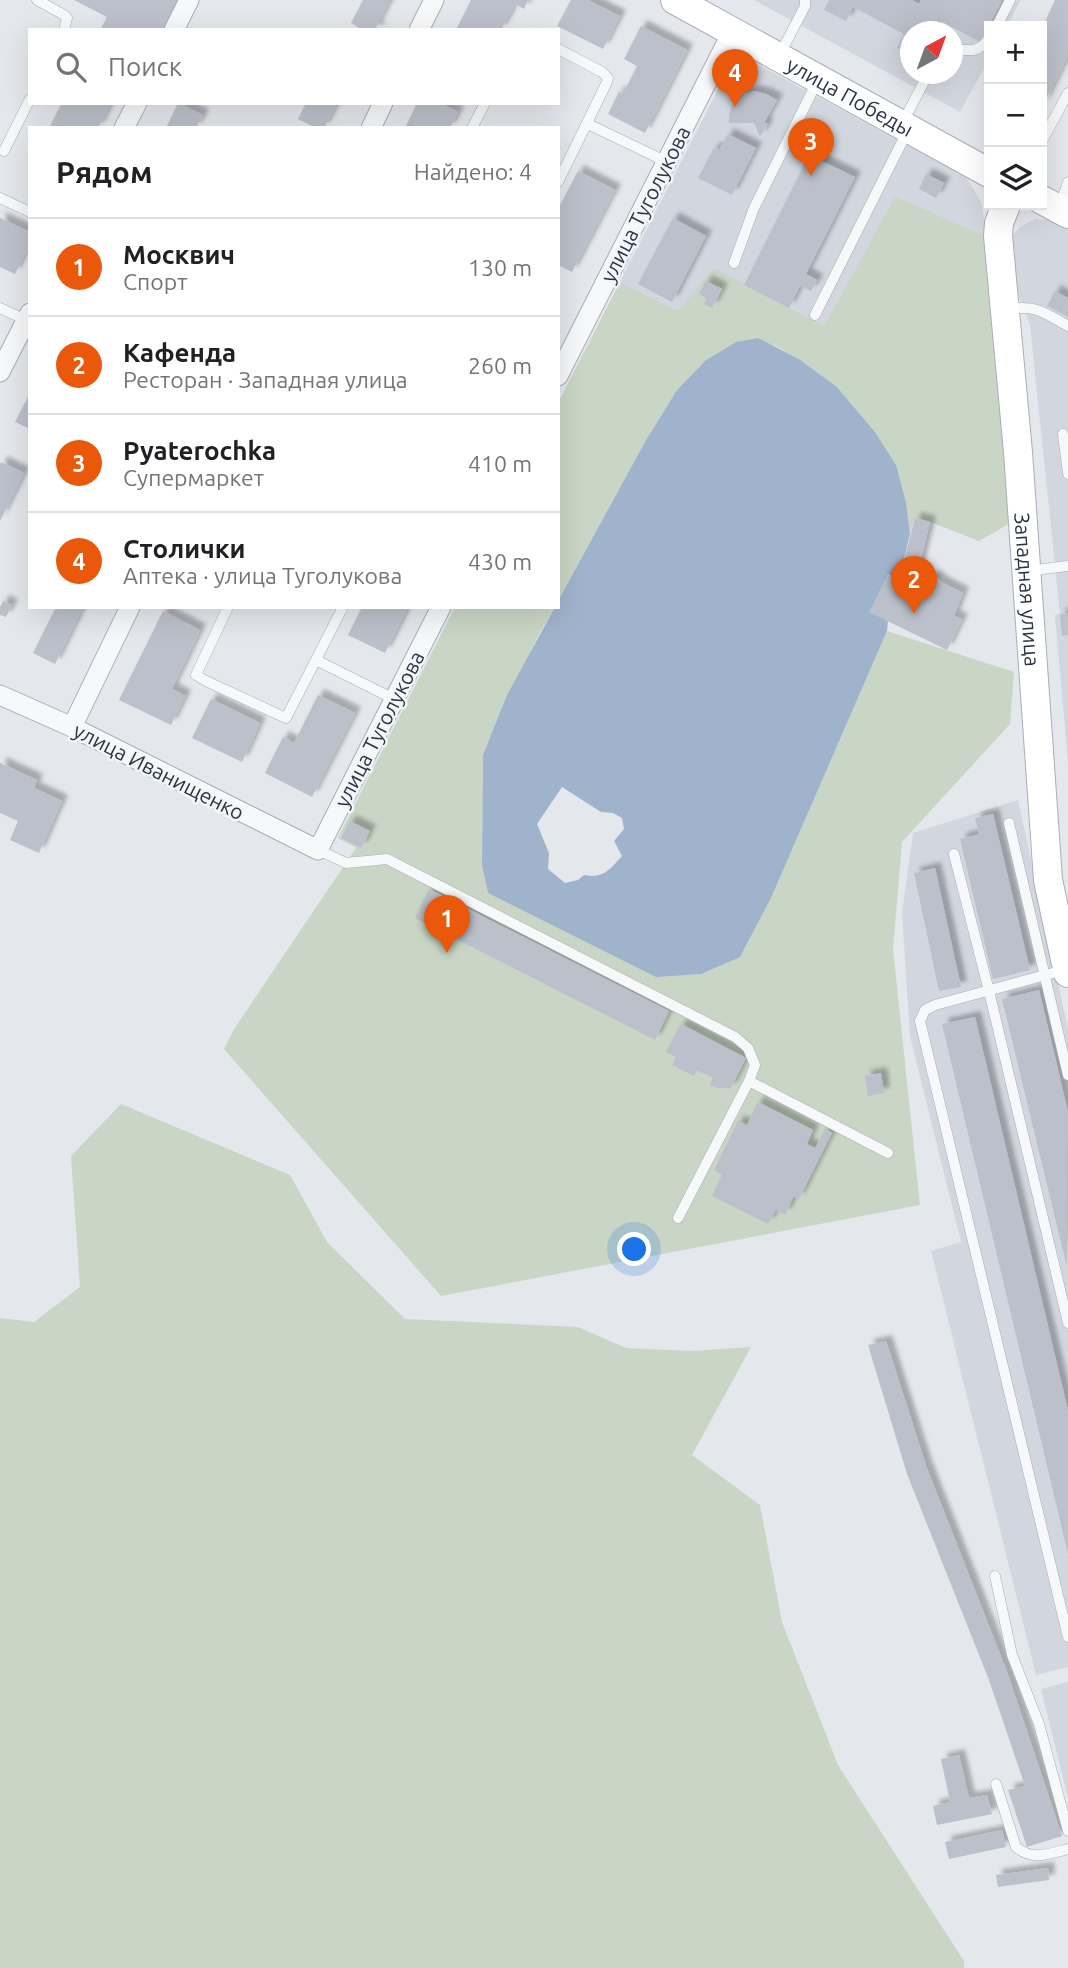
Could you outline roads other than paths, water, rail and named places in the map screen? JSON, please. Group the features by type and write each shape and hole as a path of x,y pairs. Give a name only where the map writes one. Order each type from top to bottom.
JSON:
{"street":[{"path":"175,28 189,0"},
{"path":"420,28 434,0"},
{"name":"улица Победы","path":"675,0 984,170"},
{"name":"улица Туголукова","path":"560,372 727,42 734,33"},
{"path":"125,126 136,105"},
{"path":"372,126 382,105"},
{"name":"Западная улица","path":"1004,210 998,236 1048,880 1062,971"},
{"path":"0,372 28,317"},
{"path":"72,727 129,609"},
{"name":"улица Туголукова","path":"317,850 440,609"},
{"name":"улица Иванищенко","path":"0,695 72,727 317,850"}],"lane":[{"path":"37,0 64,15 67,18 65,28"},
{"path":"778,57 805,6 805,0"},
{"path":"1000,21 1010,0"},
{"path":"963,50 973,51 984,45"},
{"path":"560,50 602,72 608,78 560,178"},
{"path":"734,263 754,208 818,79"},
{"path":"815,315 924,84"},
{"path":"1047,132 1068,93"},
{"path":"4,151 28,103"},
{"path":"473,126 484,105"},
{"path":"587,124 667,162"},
{"path":"1056,208 1068,182"},
{"path":"0,198 28,211"},
{"path":"0,308 28,317"},
{"path":"1004,309 1037,309 1068,326"},
{"path":"1063,434 1068,474"},
{"path":"1026,571 1068,566"},
{"path":"227,609 196,675 286,718 342,609"},
{"path":"316,660 394,699"},
{"path":"1009,823 1062,971 1068,1075"},
{"path":"317,850 346,863 387,859 735,1037 748,1048 755,1065 749,1081 678,1218"},
{"path":"954,854 1068,1323"},
{"path":"1062,971 935,1004 925,1010 920,1021 1068,1637"},
{"path":"749,1081 888,1153"},
{"path":"995,1576 1012,1655 1039,1724 1068,1831"},
{"path":"996,1784 1016,1847 1024,1854 1037,1857 1068,1849"}],"water":[{"path":"758,338 799,359 837,387 875,432 896,465 906,502 910,534 900,575 895,577 888,574 870,611 888,621 887,631 771,898 740,957 701,974 656,977 488,893 482,866 483,755 507,695 554,609 560,609 560,597 646,440 677,390 706,360 736,342","holes":["562,787 601,812 613,813 622,818 624,829 614,841 622,856 610,869 597,876 584,875 578,880 565,883 548,869 549,853 537,824"]}],"place":[{"name":"Столички","path":"735,107"},
{"name":"Pyaterochka","path":"811,176"},
{"name":"Кафенда","path":"914,614"},
{"name":"Москвич","path":"447,953"}]}
